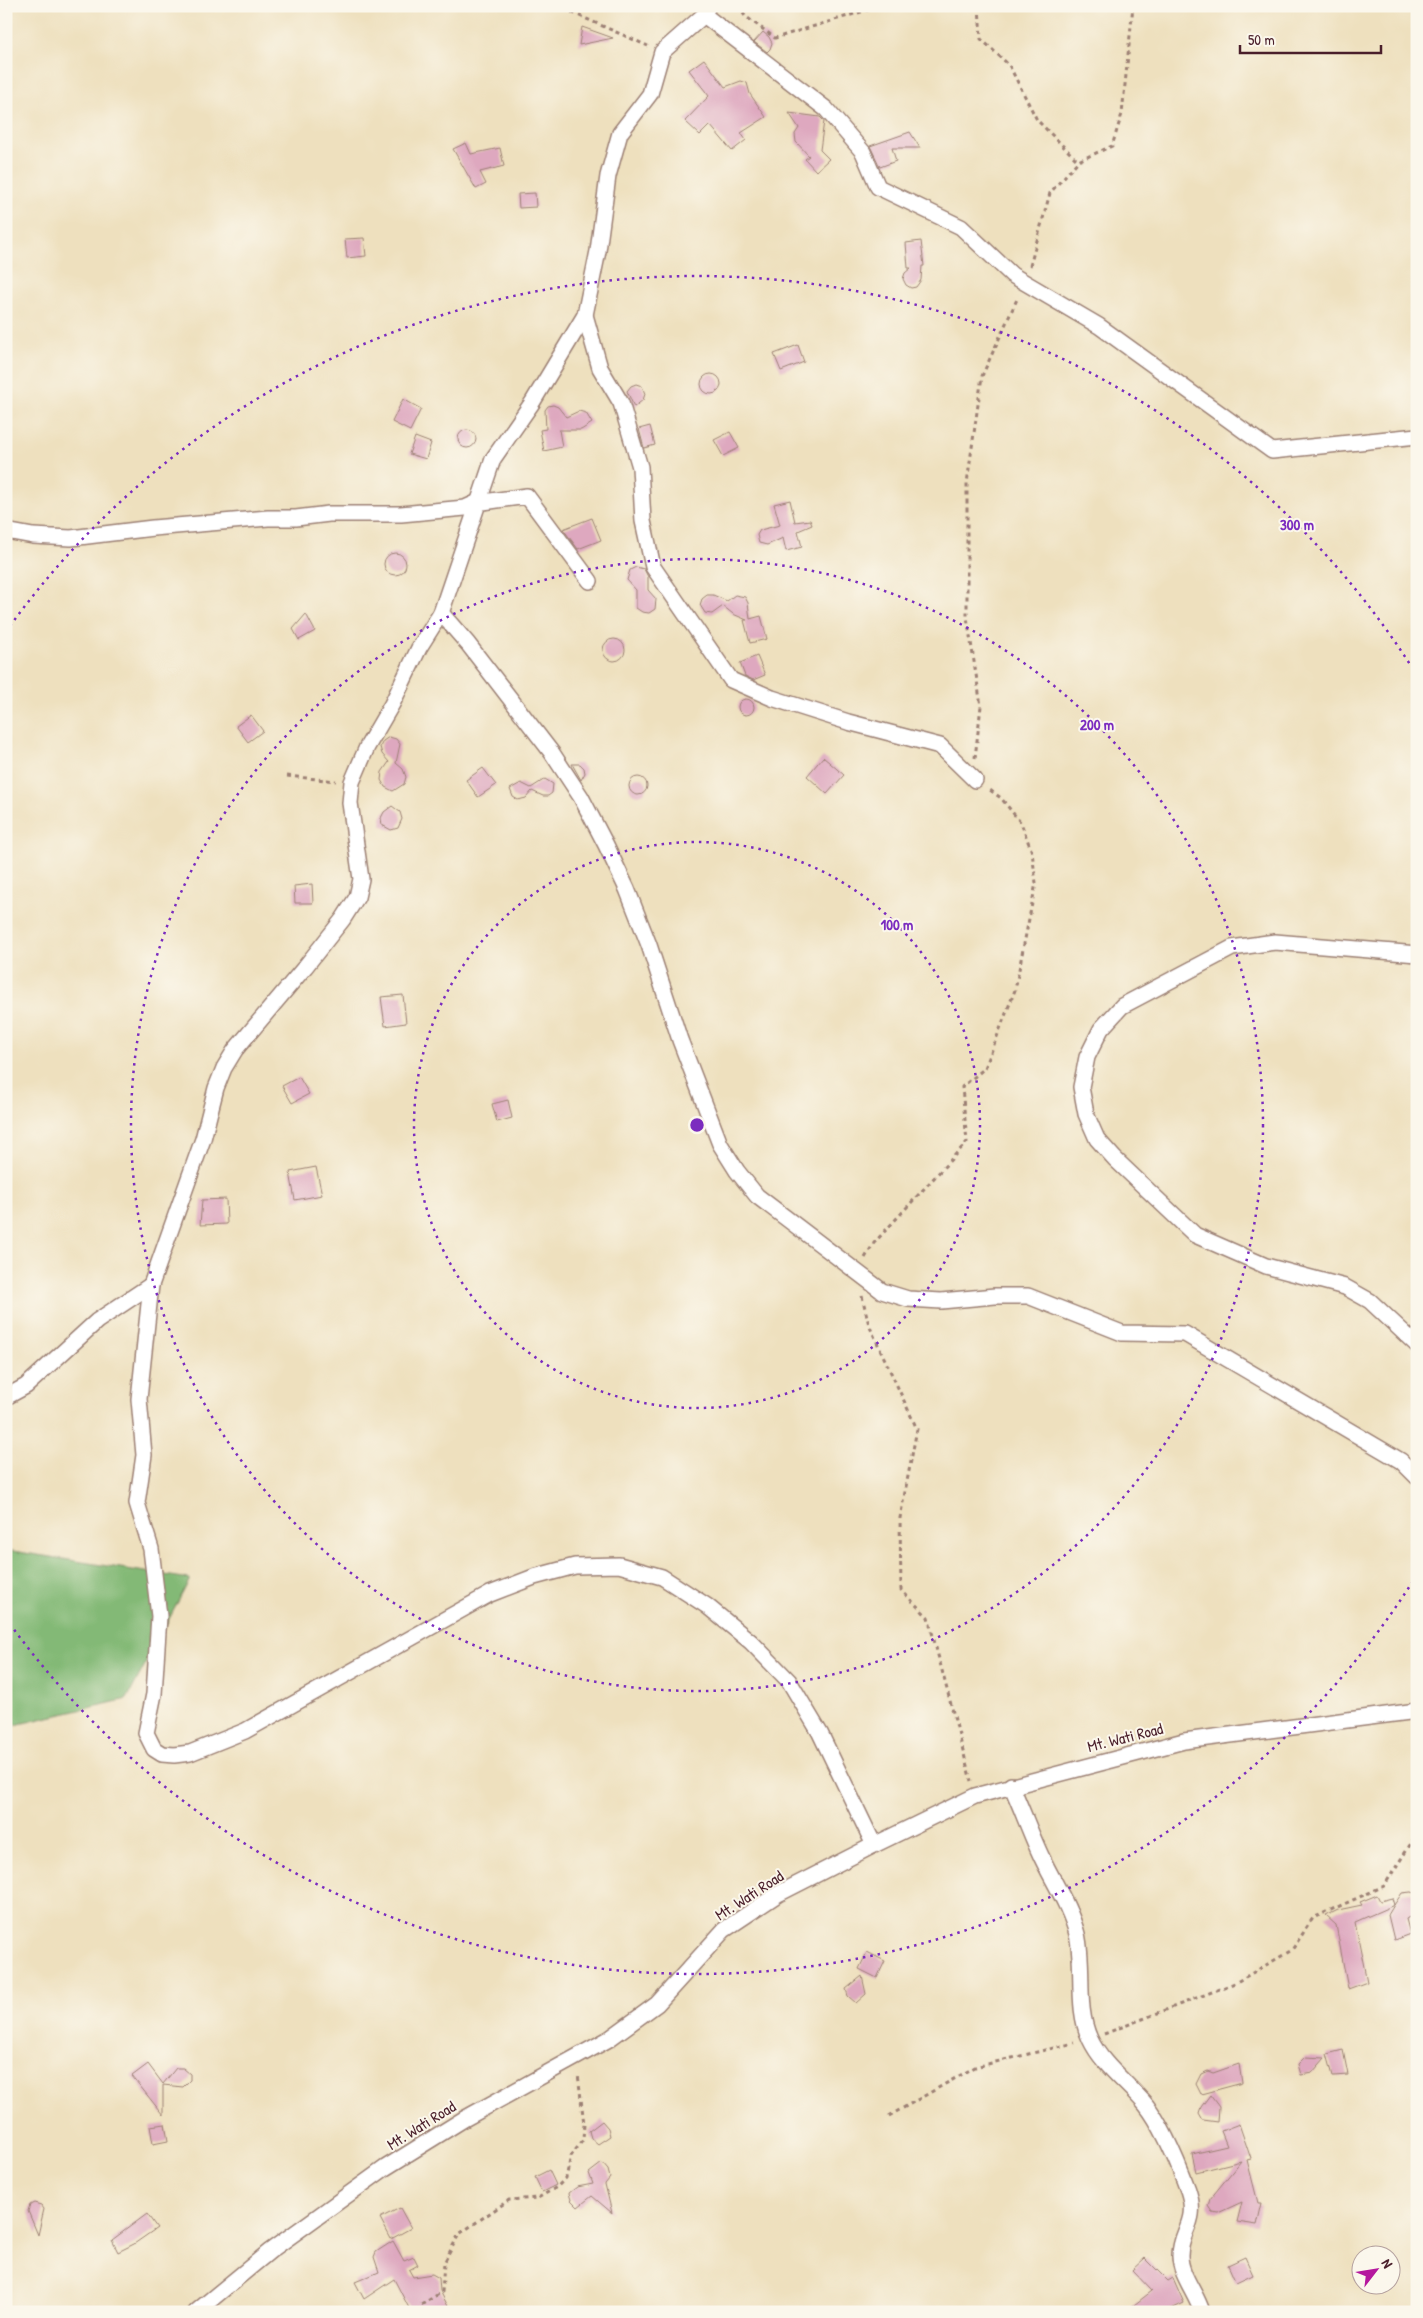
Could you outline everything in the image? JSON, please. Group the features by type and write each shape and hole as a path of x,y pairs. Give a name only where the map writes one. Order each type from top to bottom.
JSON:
{"street":[{"path":"874,1845 820,1733 789,1681 751,1642 707,1606 662,1577 619,1565 575,1566 534,1577 490,1594 245,1731 190,1753 168,1755 154,1749 146,1733 154,1694 159,1607 151,1549 137,1503 144,1455 139,1399 151,1285 203,1139 216,1088 224,1068 235,1050 305,967 343,919 357,897 361,879 350,803 352,782 367,747 392,704 419,648 441,613 476,503 493,459 532,403 585,315 598,250 608,176 620,133 650,94 662,52 706,10 826,109 863,152 878,187 961,227 1012,275 1099,326 1272,451 1417,436"},
{"path":"585,315 600,368 621,403 640,467 643,521 653,567 731,680 782,701 848,722 940,746 975,780"},
{"path":"6,532 33,536 71,538 153,528 268,518 296,518 330,514 410,513 465,508 476,503 527,496 590,580"},
{"path":"441,613 468,644 552,752 581,797 627,889 649,945 680,1040 720,1144 737,1171 757,1196 882,1291 908,1299 942,1301 995,1296 1028,1296 1122,1333 1185,1334 1400,1461 1417,1477"},
{"path":"1417,954 1275,942 1232,948 1122,1006 1101,1029 1087,1057 1081,1087 1086,1114 1097,1139 1115,1159 1195,1235 1266,1266 1345,1286 1370,1301 1417,1345"},
{"path":"6,1397 26,1386 97,1322 151,1285"},
{"name":"Mt. Wati Road","path":"196,2312 270,2251 385,2168 464,2118 609,2039 657,2004 724,1930 778,1894 874,1845 975,1796 1184,1740 1417,1711"},
{"path":"1011,1785 1042,1858 1064,1898 1077,1934 1082,1971 1085,2025 1090,2039 1101,2057 1148,2107 1160,2126 1188,2190 1192,2205 1191,2218 1182,2242 1180,2262 1202,2312"}],"path":[{"path":"557,6 662,52"},
{"path":"738,6 745,16 775,38 881,6"},
{"path":"979,6 981,38 1009,65 1037,120 1078,162"},
{"path":"975,1796 928,1618 901,1590 900,1518 917,1429 869,1325 857,1272 874,1243 967,1142 962,1087 985,1068 1015,990 1036,883 1032,852 1021,823 1001,798 975,780 974,760 981,706 967,617 967,483 982,376 1025,282 1050,193 1078,162 1112,146 1122,114 1132,6"},
{"path":"287,776 352,782"},
{"path":"889,2116 975,2067 1090,2039 1235,1983 1292,1950 1313,1918 1384,1886 1417,1834"},
{"path":"418,2312 421,2305 442,2292 444,2264 459,2234 509,2200 538,2198 557,2187 566,2178 571,2156 583,2140 584,2124 578,2072"}],"green space":[{"path":"6,1550 190,1579 127,1699 6,1727"}],"building":[{"path":"582,27 613,38 579,45"},
{"path":"763,32 772,43 767,52 754,42"},
{"path":"704,59 725,87 741,81 747,83 750,94 766,117 741,133 746,140 732,151 710,125 700,135 685,121 709,96 689,70"},
{"path":"789,113 820,117 824,121 820,150 829,159 816,171 805,159 809,156 796,142 795,134 799,128"},
{"path":"910,132 920,148 892,148 896,161 880,167 870,146"},
{"path":"466,143 471,154 500,148 504,166 480,172 486,184 476,189 453,149"},
{"path":"535,193 536,207 519,208 518,194"},
{"path":"364,238 366,256 347,258 345,239"},
{"path":"921,241 924,266 922,266 921,280 916,287 911,288 906,285 903,279 905,273 911,268 908,268 906,243"},
{"path":"798,345 804,362 781,371 774,354"},
{"path":"711,374 718,377 721,384 718,391 711,394 704,391 701,384 704,377"},
{"path":"636,384 642,386 645,394 643,400 634,407 627,391"},
{"path":"403,399 421,409 410,431 392,422"},
{"path":"548,406 558,407 566,417 579,411 586,413 592,423 581,430 559,430 562,447 544,451 540,430 546,429 545,410"},
{"path":"650,426 655,445 644,448 639,429"},
{"path":"463,430 471,430 476,435 474,446 463,448 458,443 458,435"},
{"path":"730,432 739,448 723,456 714,440"},
{"path":"415,437 431,443 426,459 409,454"},
{"path":"790,500 795,522 810,520 812,525 798,531 802,547 786,551 783,538 767,545 759,543 757,535 760,530 780,525 774,504"},
{"path":"592,518 601,540 578,549 563,529"},
{"path":"391,553 399,553 406,560 406,568 399,575 391,575 384,568 384,560"},
{"path":"636,567 644,569 648,577 648,590 656,599 655,609 649,613 642,612 636,608 636,590 627,580 630,570"},
{"path":"707,595 713,595 727,601 735,595 745,597 748,603 750,619 761,616 767,639 750,643 744,620 747,620 733,614 723,606 712,614 705,613 700,605 702,599"},
{"path":"306,614 315,631 299,640 293,629"},
{"path":"614,639 622,642 625,650 622,658 614,661 606,658 603,650 606,642"},
{"path":"757,656 765,675 753,680 745,676 740,663"},
{"path":"743,699 749,699 754,704 752,713 743,715 738,710 738,704"},
{"path":"251,715 263,731 248,742 236,726"},
{"path":"389,737 396,739 400,744 396,763 403,769 406,777 404,784 393,791 385,787 381,780 382,772 389,762 382,754 380,747 383,741"},
{"path":"823,757 844,775 827,794 807,776"},
{"path":"572,764 580,764 584,768 585,773 581,780"},
{"path":"483,768 496,785 478,797 466,780"},
{"path":"638,777 644,780 647,786 644,792 638,795 632,792 629,786 632,780"},
{"path":"545,779 553,784 552,793 548,796 532,791 526,798 518,800 513,797 510,789 521,783 531,788"},
{"path":"392,806 400,812 402,819 398,828 391,830 382,825 381,818 384,812"},
{"path":"312,884 313,903 295,903 294,886"},
{"path":"403,995 406,1023 385,1026 381,997"},
{"path":"299,1077 309,1094 292,1103 282,1086"},
{"path":"508,1100 512,1118 497,1122 492,1104"},
{"path":"316,1167 322,1195 295,1200 290,1172"},
{"path":"226,1199 227,1224 200,1225 202,1200"},
{"path":"1411,1892 1417,1894 1417,1912 1406,1919 1410,1934 1394,1940 1388,1915 1402,1893"},
{"path":"1377,1895 1380,1901 1392,1898 1394,1905 1355,1922 1367,1982 1348,1989 1336,1925 1326,1916 1338,1910 1362,1905 1360,1902"},
{"path":"867,1952 885,1961 877,1978 859,1969"},
{"path":"862,1976 866,1994 856,2003 848,1996 846,1989"},
{"path":"1343,2050 1348,2075 1333,2076 1327,2054"},
{"path":"1305,2057 1325,2058 1312,2073 1301,2075 1298,2064"},
{"path":"148,2064 163,2084 176,2068 183,2068 190,2074 190,2080 183,2087 163,2085 163,2115 132,2076"},
{"path":"1239,2064 1242,2083 1201,2094 1196,2084 1201,2074 1208,2071 1213,2073"},
{"path":"1210,2095 1219,2107 1218,2122 1203,2120 1199,2113"},
{"path":"602,2121 608,2128 610,2136 598,2144 591,2138 589,2131"},
{"path":"165,2124 168,2141 153,2144 150,2126"},
{"path":"1239,2124 1251,2159 1247,2160 1258,2203 1262,2203 1257,2225 1237,2222 1242,2202 1218,2213 1212,2212 1208,2206 1210,2199 1241,2161 1196,2172 1192,2154 1227,2146 1221,2131"},
{"path":"602,2163 608,2170 610,2178 605,2184 612,2213 592,2196 578,2207 571,2200 569,2193 577,2187 593,2184 589,2173"},
{"path":"549,2170 556,2185 542,2192 535,2177"},
{"path":"34,2203 41,2205 44,2209 38,2235 28,2211 30,2205"},
{"path":"400,2208 411,2228 391,2239 380,2218"},
{"path":"147,2214 157,2228 134,2244 118,2252 112,2240"},
{"path":"393,2241 404,2261 414,2257 418,2265 409,2270 413,2277 432,2274 439,2278 440,2291 451,2312 411,2312 394,2279 364,2299 355,2282 379,2272 374,2257 376,2252"},
{"path":"1245,2257 1253,2275 1236,2283 1228,2265"},
{"path":"1145,2258 1168,2281 1173,2278 1184,2303 1165,2312 1125,2312 1152,2291 1132,2270"}]}
